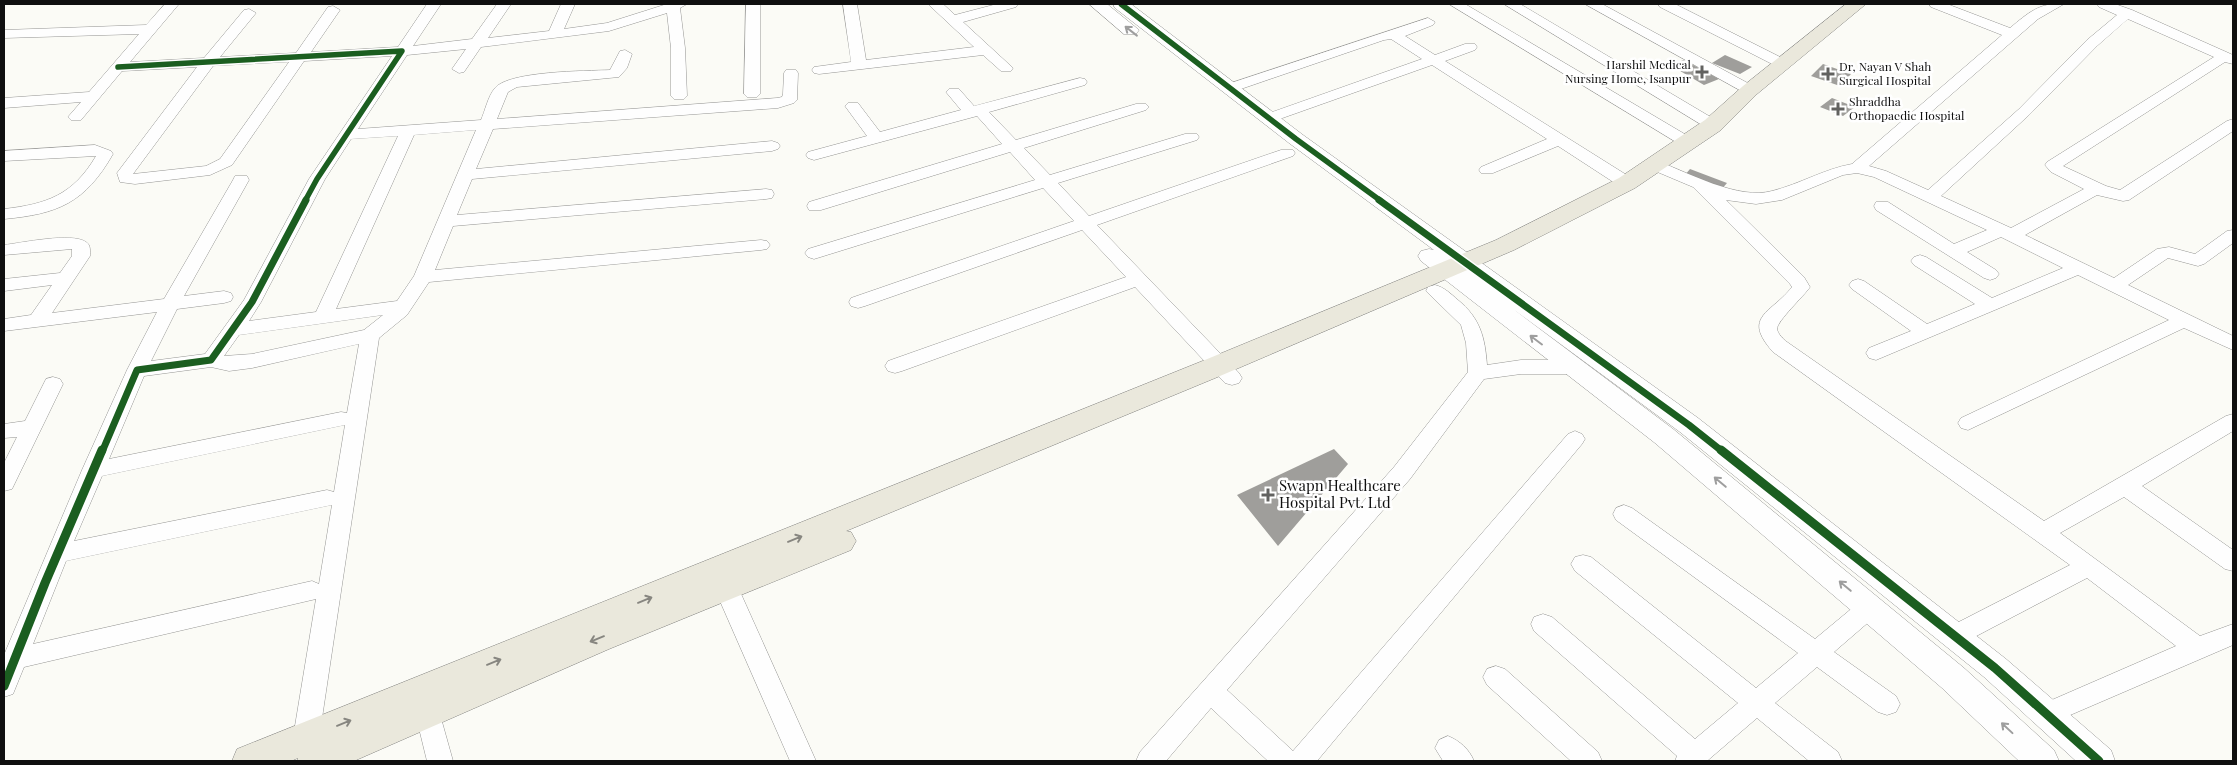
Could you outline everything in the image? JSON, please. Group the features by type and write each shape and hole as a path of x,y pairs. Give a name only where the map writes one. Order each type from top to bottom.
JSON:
{"main road":[{"path":"310,750 1458,275 1520,255 1642,191 1661,168 1687,142 1713,125 1750,90 1857,4"},
{"path":"1458,275 1506,245 1626,183 1661,168 1722,128 1868,4"},
{"path":"250,761 310,750 428,712 598,639 722,579"}],"street":[{"path":"76,117 172,4"},
{"path":"211,360 252,302 317,179 434,4"},
{"path":"459,69 504,4"},
{"path":"554,34 568,4"},
{"path":"752,94 753,4"},
{"path":"850,4 859,65"},
{"path":"935,4 1006,68"},
{"path":"953,20 1011,4"},
{"path":"1097,4 1287,153 1458,275 1689,425 1954,636 2047,714 2099,761"},
{"path":"1121,4 1269,118 1572,367 1664,436 1953,678 2042,761"},
{"path":"1456,4 1687,142"},
{"path":"1511,4 1713,125"},
{"path":"1592,4 1750,90"},
{"path":"1665,4 1783,64"},
{"path":"1936,4 2012,34"},
{"path":"1857,168 2033,16 2057,4"},
{"path":"2104,4 2229,58"},
{"path":"118,67 402,51 609,26 640,10 677,5 679,96"},
{"path":"250,13 208,62 125,173 126,178 135,179 210,170 226,162 333,10"},
{"path":"1930,197 2024,112 2092,43 2127,13"},
{"path":"1230,88 1382,36 1394,35 1428,22"},
{"path":"4,34 150,29"},
{"path":"1394,35 1626,183"},
{"path":"1269,118 1470,47"},
{"path":"819,70 985,50"},
{"path":"137,370 211,360 229,364 252,362 370,335 403,306 423,277 502,90 512,83 614,74 620,68 625,54"},
{"path":"2229,58 2053,165 2057,169 2100,190 2119,196 2126,194 2233,124"},
{"path":"347,135 778,103 789,100 792,73"},
{"path":"814,155 1080,82"},
{"path":"954,92 1014,146 1226,371"},
{"path":"4,103 94,96"},
{"path":"853,106 878,138"},
{"path":"815,206 1141,107"},
{"path":"323,317 408,131"},
{"path":"814,253 1191,136"},
{"path":"1487,170 1559,140"},
{"path":"466,174 772,146"},
{"path":"4,156 95,150 105,154 88,179 64,201 43,209 4,214"},
{"path":"858,302 1287,153"},
{"path":"1661,168 1731,196 1756,199 1776,196 1839,171 1857,168 1880,174 2079,268 2233,344"},
{"path":"4,686 57,554 137,370 170,304 242,180"},
{"path":"1698,182 1798,281 1801,287 1769,322 1766,329 1769,338 2043,532 2197,648"},
{"path":"1953,251 2006,233 2094,191 2100,190"},
{"path":"446,221 766,194"},
{"path":"1882,206 1990,274"},
{"path":"2114,286 2163,253 2169,252 2198,260 2233,235"},
{"path":"4,250 74,243 81,246 81,256 37,321"},
{"path":"423,277 761,245"},
{"path":"1920,261 1990,305"},
{"path":"1876,353 2079,268"},
{"path":"1149,761 1402,473 1478,373 1476,343 1472,323 1462,312 1458,275"},
{"path":"4,285 66,278"},
{"path":"894,366 1139,279"},
{"path":"1858,285 1925,332"},
{"path":"4,325 224,298"},
{"path":"233,329 403,306"},
{"path":"1968,424 2186,320"},
{"path":"310,750 370,335"},
{"path":"1478,373 1521,367 1572,367"},
{"path":"4,483 53,384"},
{"path":"93,470 341,418"},
{"path":"2043,532 2125,486 2233,421"},
{"path":"4,431 32,428"},
{"path":"1301,761 1575,439"},
{"path":"2125,486 2233,562"},
{"path":"57,554 327,498"},
{"path":"1624,514 1887,704"},
{"path":"1583,564 1829,761"},
{"path":"1954,636 2089,566"},
{"path":"722,579 803,761"},
{"path":"14,659 312,591"},
{"path":"1543,624 1690,760 1870,607"},
{"path":"2047,714 2233,634"},
{"path":"1496,678 1589,761"},
{"path":"1211,692 1286,761"},
{"path":"428,712 440,761"}],"building":[{"path":"1725,55 1752,67 1740,74 1712,63"},
{"path":"1684,60 1719,79 1704,85 1670,65"},
{"path":"1823,64 1851,74 1840,86 1811,76"},
{"path":"1832,98 1855,107 1843,116 1820,107"},
{"path":"1690,169 1727,183 1721,190 1684,176"},
{"path":"1334,449 1348,464 1278,546 1237,495"}],"cycle path":[{"path":"1121,4 1296,139 1689,425 1995,668 2099,761"},
{"path":"4,686 45,583 137,370 211,360 252,302 317,179 402,51 118,67"}],"place":[{"name":"Harshil Medical Nursing Home, Isanpur","path":"1702,72"},
{"name":"Dr, Nayan V Shah Surgical Hospital","path":"1828,74"},
{"name":"Shraddha Orthopaedic Hospital","path":"1838,109"},
{"name":"Swapn Healthcare Hospital Pvt. Ltd","path":"1268,495"}]}
